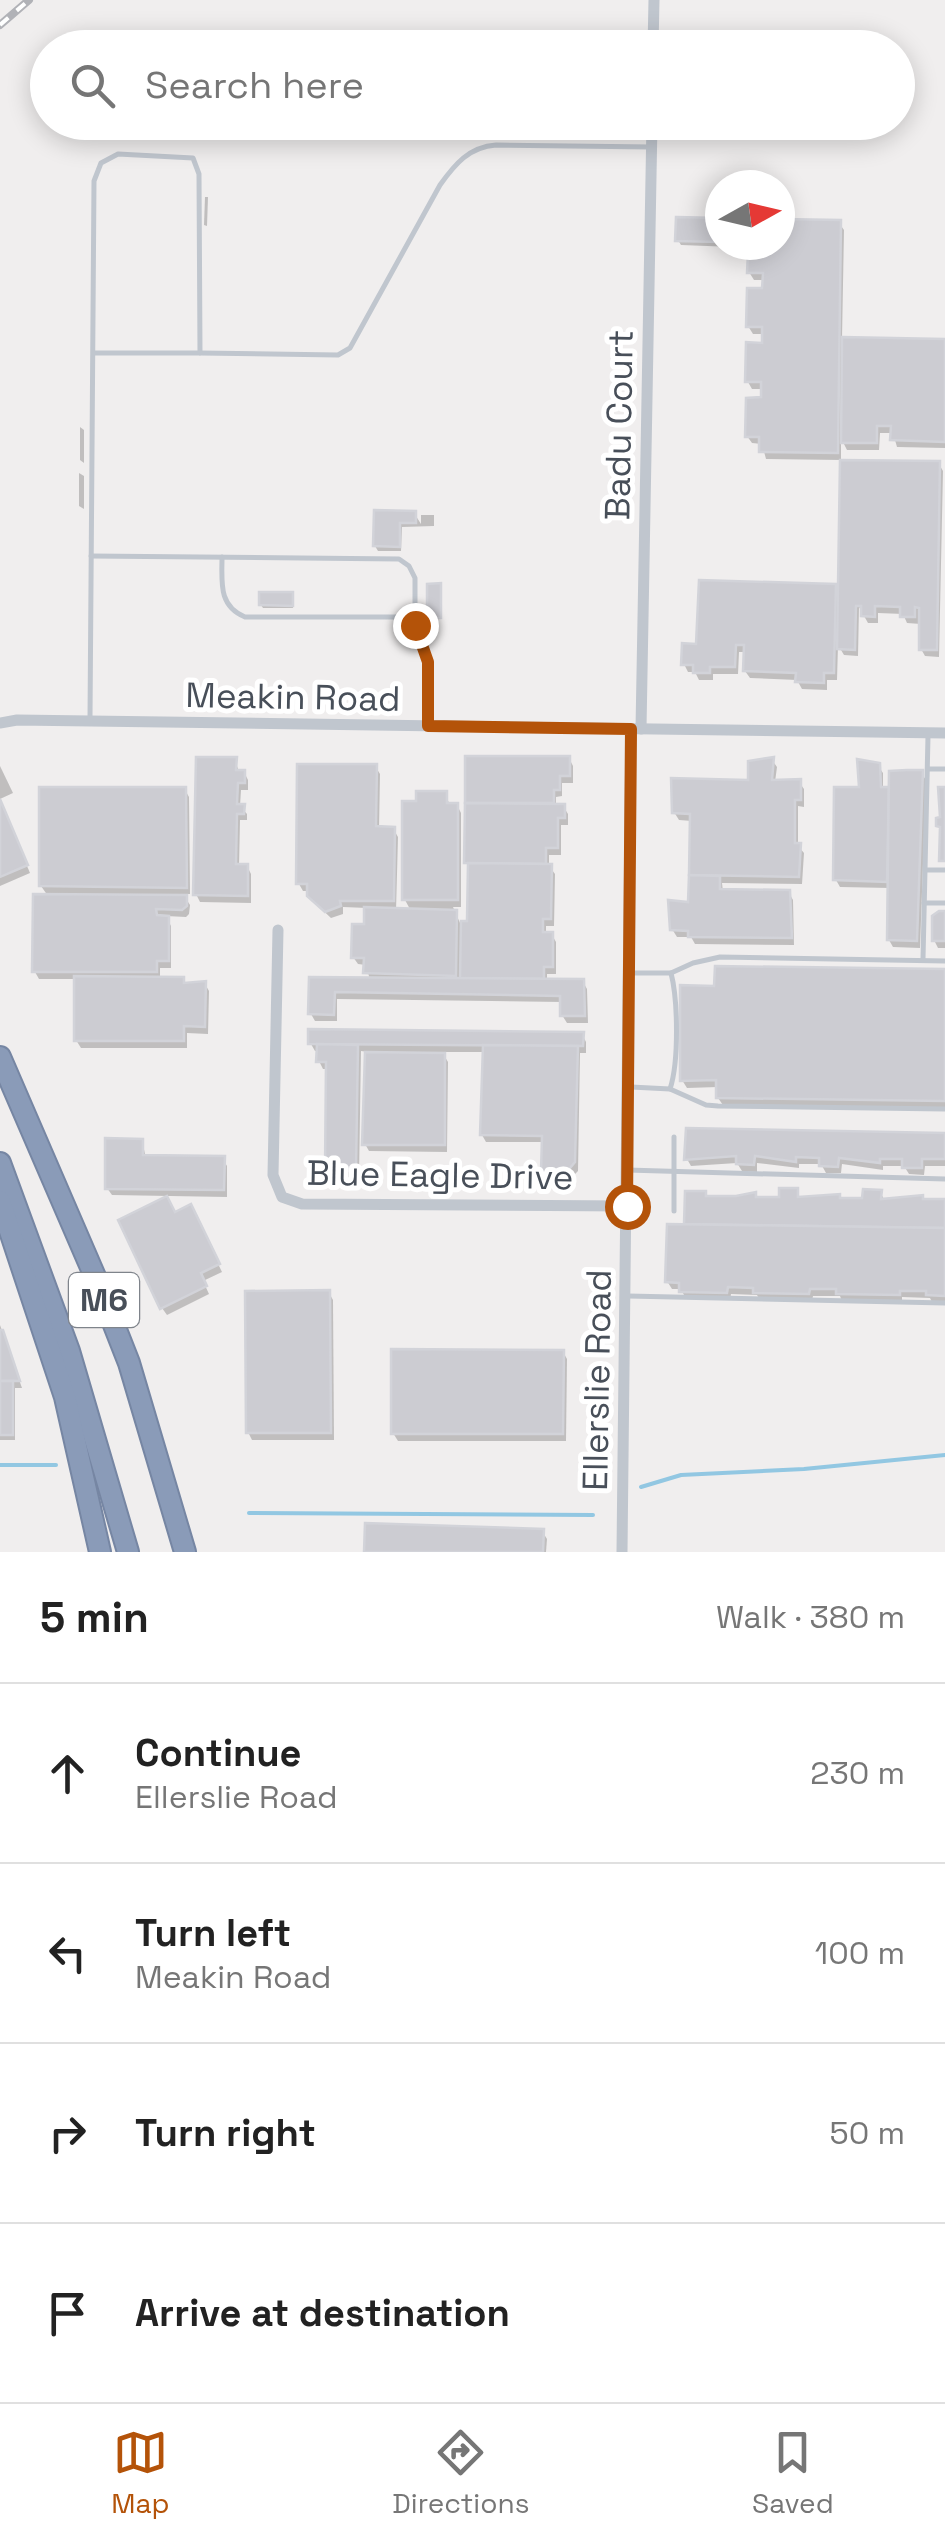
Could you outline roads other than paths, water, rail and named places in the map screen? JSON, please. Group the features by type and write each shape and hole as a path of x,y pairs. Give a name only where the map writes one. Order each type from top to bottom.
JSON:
{"highway":[{"name":"M6","path":"0,1057 129,1364 185,1552"},
{"name":"M6","path":"0,1163 70,1351 128,1552"},
{"path":"0,1201 64,1397 100,1552"}],"street":[{"path":"654,0 654,30"},
{"name":"Badu Court","path":"636,729 652,140"},
{"name":"Meakin Road","path":"0,724 17,720 945,733"},
{"name":"Ellerslie Road","path":"622,1552 628,972 636,729"},
{"name":"Blue Eagle Drive","path":"278,930 273,1175 282,1197 302,1204 627,1206"}],"lane":[{"path":"94,353 338,355 350,348 440,185 455,164 477,148 652,147"},
{"path":"90,721 94,182 101,163 118,154 186,156 194,158 198,165 200,353"},
{"path":"91,556 399,559 409,566 415,578 415,617 428,662 428,726"},
{"path":"222,557 226,604 244,617 415,617"},
{"path":"922,960 928,732"},
{"path":"928,768 945,769"},
{"path":"925,870 945,870"},
{"path":"924,903 945,903"},
{"path":"628,972 670,973 720,957 945,961"},
{"path":"670,973 675,1003 674,1075 670,1089"},
{"path":"628,1087 670,1089 706,1105 718,1106 945,1109"},
{"path":"674,1137 674,1211"},
{"path":"627,1170 945,1178"},
{"path":"626,1296 945,1303"}],"waterway":[{"path":"641,1487 681,1475 804,1469 945,1455"},
{"path":"0,1465 56,1465"},
{"path":"249,1513 593,1515"}],"railway":[{"path":"0,25 29,0"}]}
